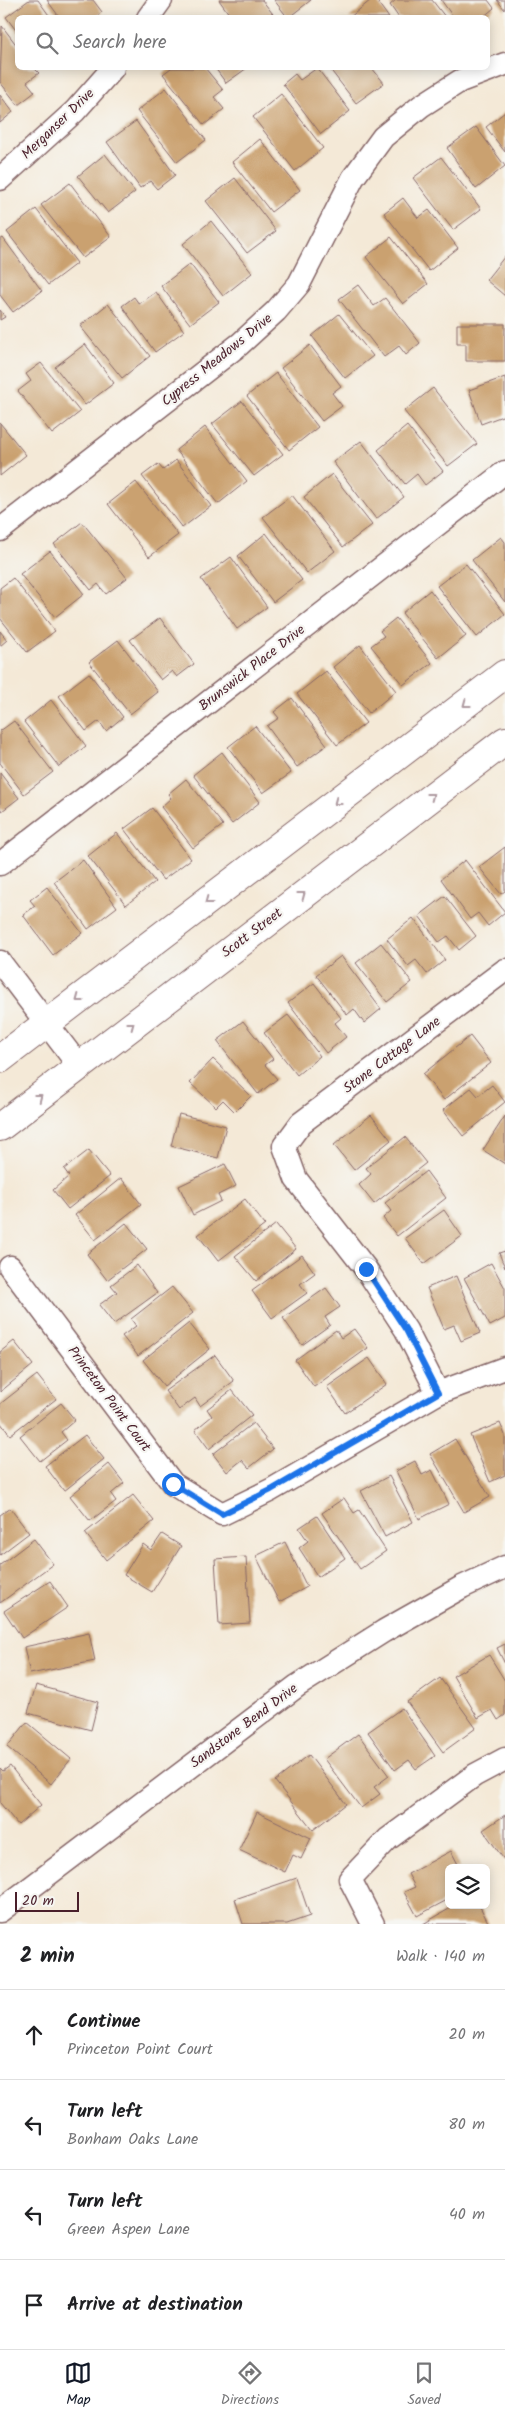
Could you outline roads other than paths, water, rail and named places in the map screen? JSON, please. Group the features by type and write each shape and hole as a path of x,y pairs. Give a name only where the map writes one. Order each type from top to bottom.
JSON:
{"main road":[{"path":"0,1059 505,674"},
{"name":"Scott Street","path":"0,1127 505,741"}],"street":[{"path":"150,15 161,0"},
{"name":"Cypress Meadows Drive","path":"490,70 505,64"},
{"name":"Merganser Drive","path":"0,179 75,111 111,70"},
{"name":"Cypress Meadows Drive","path":"0,530 240,344 276,311 299,284 354,178 383,137 421,106 460,81 489,70"},
{"name":"Brunswick Place Drive","path":"0,864 505,472"},
{"path":"0,962 79,1066"},
{"name":"Stone Cottage Lane","path":"438,1393 406,1330 366,1269 296,1179 284,1146 301,1123 501,981"},
{"name":"Princeton Point Court","path":"10,1267 173,1484 222,1514 271,1490 438,1393"},
{"path":"438,1393 505,1368"},
{"name":"Sandstone Bend Drive","path":"0,1911 297,1686 384,1631 462,1587 505,1567"},
{"path":"373,1924 350,1879 388,1838 475,1775 505,1759"}]}
